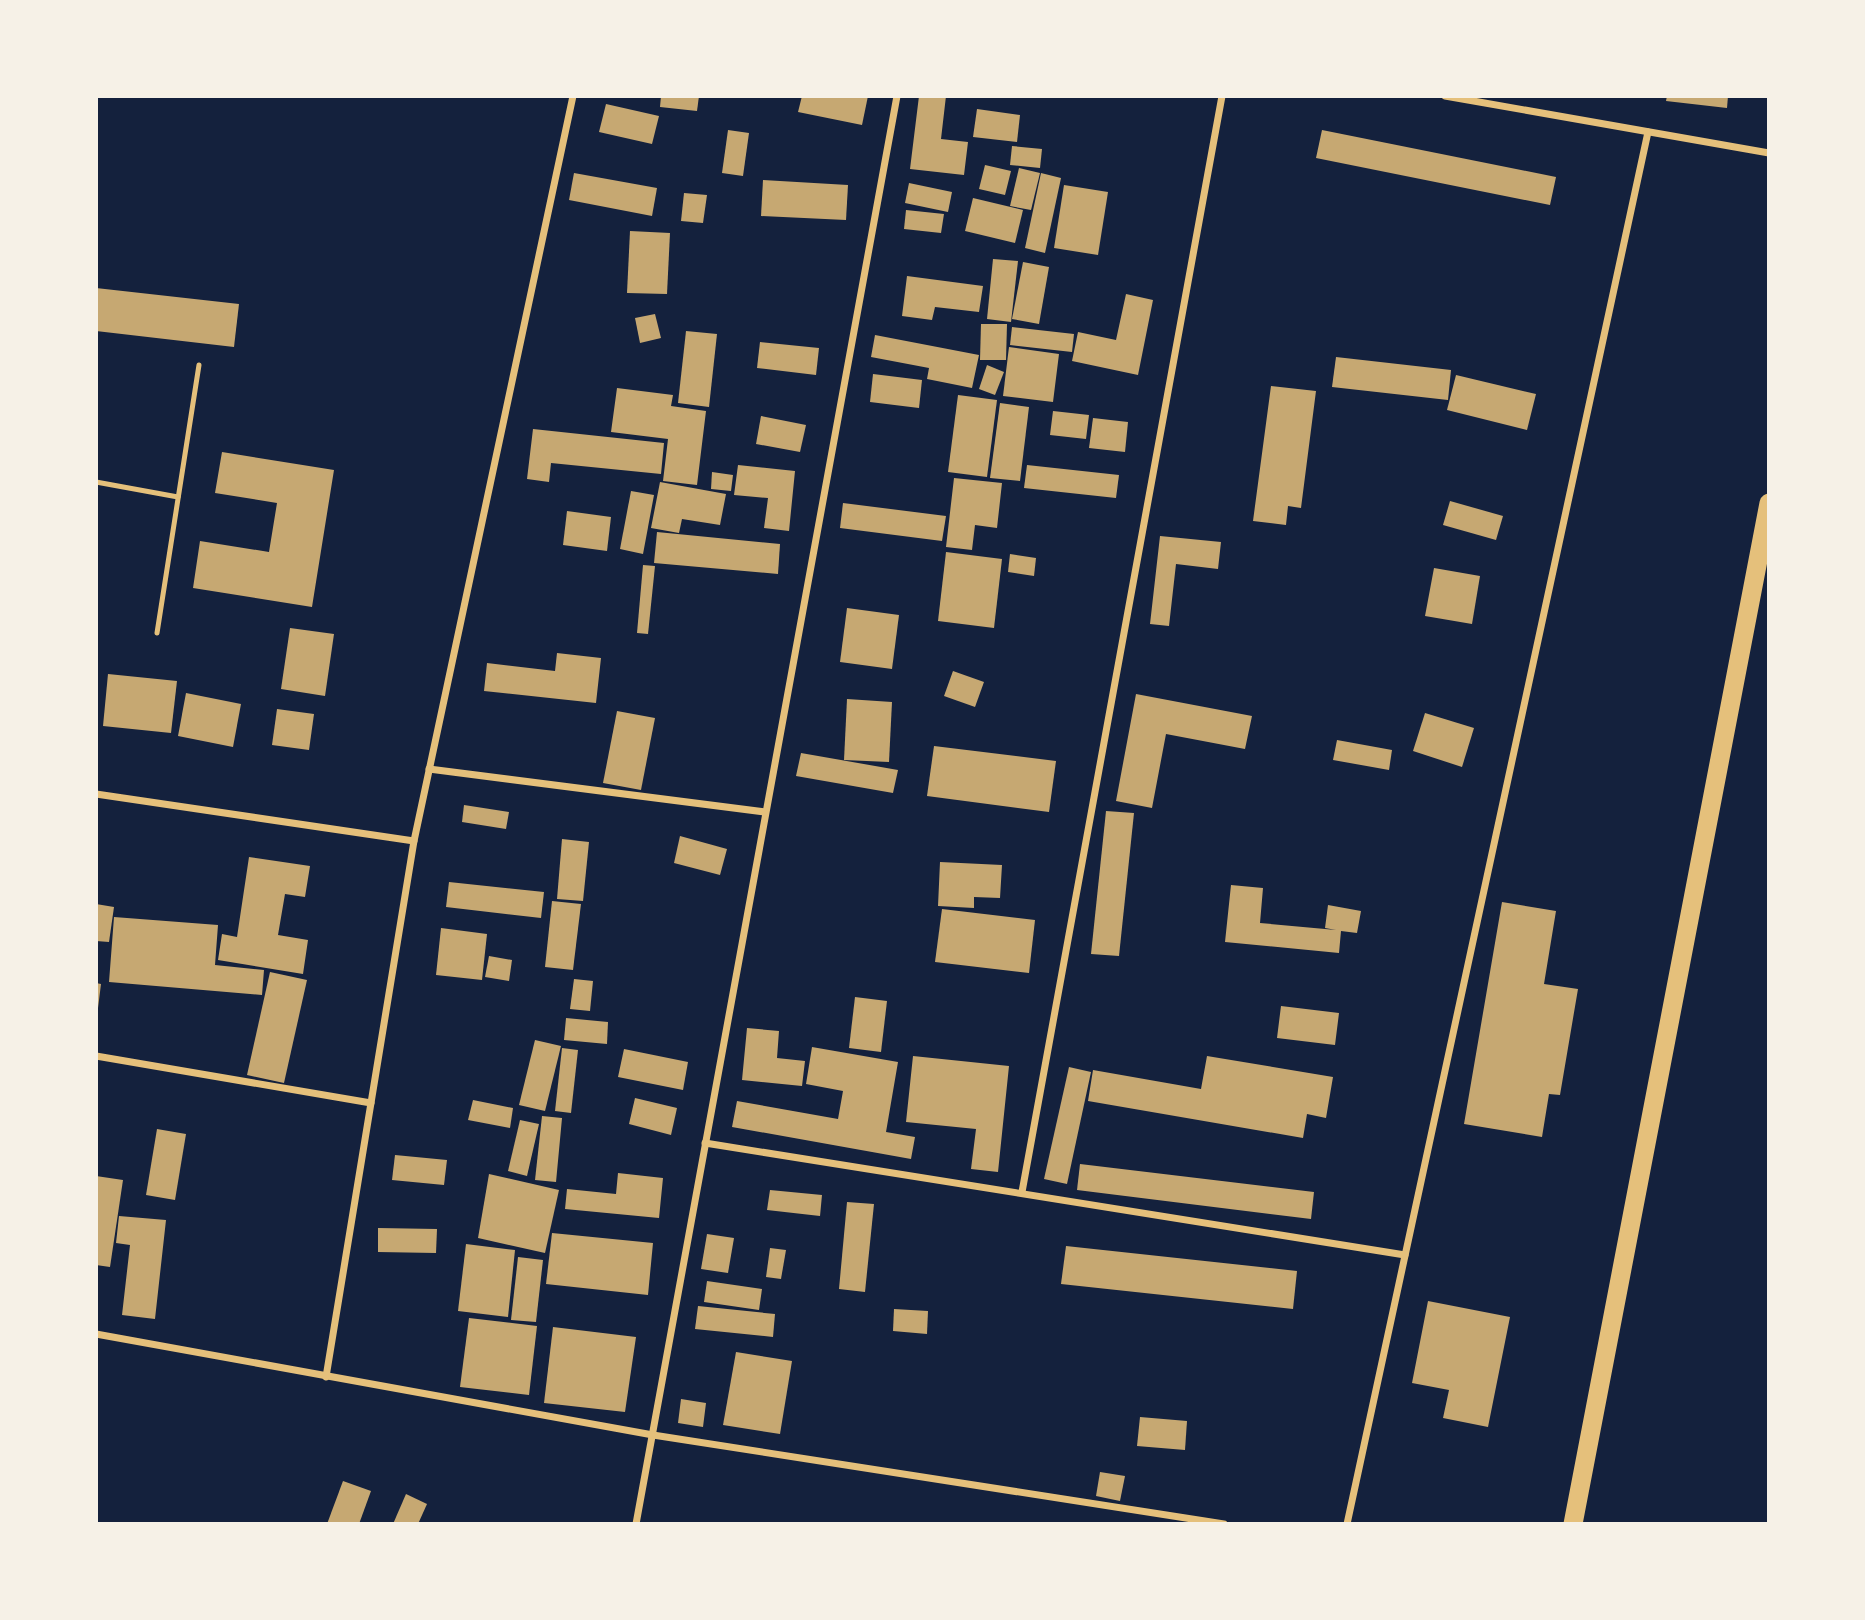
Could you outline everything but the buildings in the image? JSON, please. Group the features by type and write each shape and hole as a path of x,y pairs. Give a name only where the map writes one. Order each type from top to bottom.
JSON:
{"highway":[{"path":"1573,1524 1769,503"}],"street":[{"path":"326,1377 414,841 573,96"},
{"path":"636,1524 897,96"},
{"path":"1022,1192 1222,96"},
{"path":"1445,96 1769,153"},
{"path":"1347,1524 1648,132"},
{"path":"429,769 765,812"},
{"path":"96,794 414,841"},
{"path":"96,1056 371,1103"},
{"path":"705,1143 1405,1255"},
{"path":"96,1334 653,1435 1224,1524"}],"lane":[{"path":"157,634 200,365"},
{"path":"96,482 178,497"}]}
